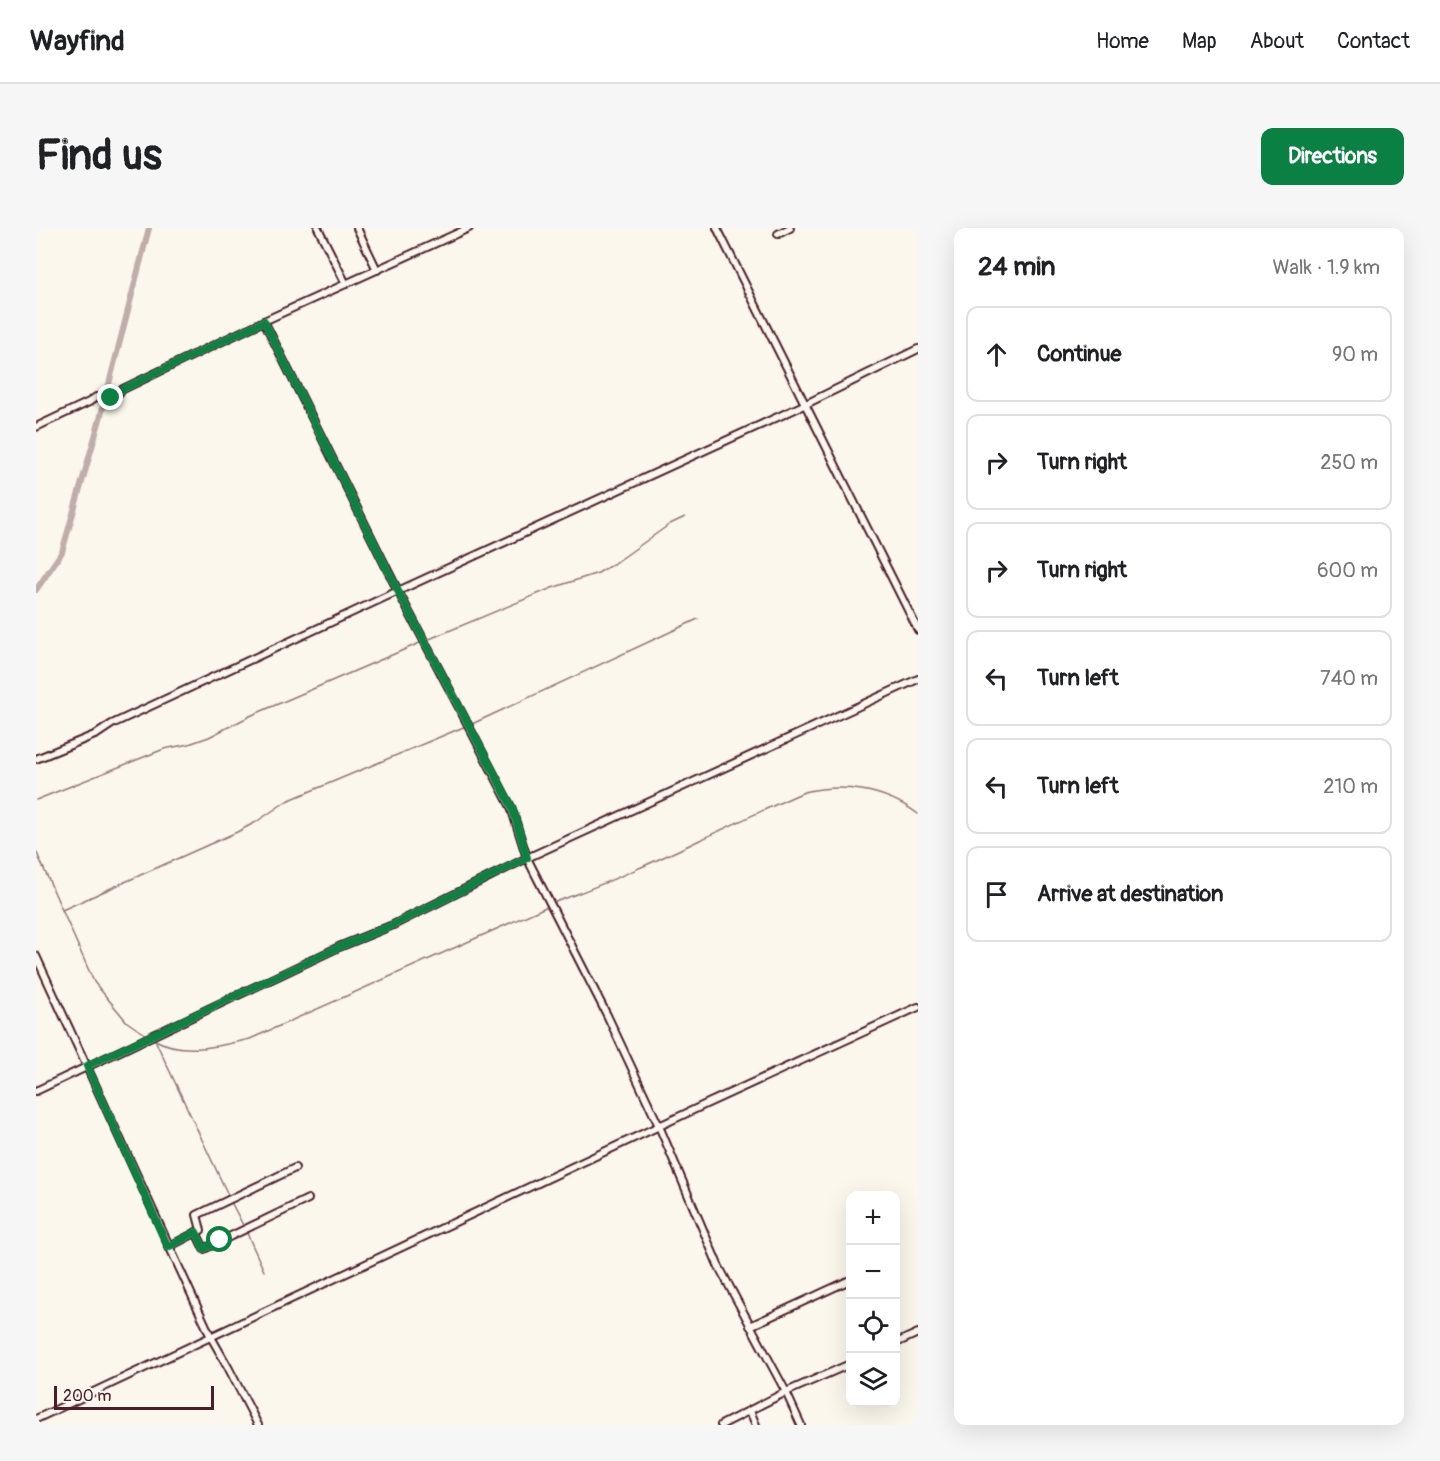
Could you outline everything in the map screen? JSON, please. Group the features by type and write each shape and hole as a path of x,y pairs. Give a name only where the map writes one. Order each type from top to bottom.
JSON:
{"street":[{"path":"318,228 346,284"},
{"path":"357,228 377,270"},
{"path":"36,427 101,396 113,398 123,389 264,321 469,228"},
{"path":"717,228 918,630"},
{"path":"778,234 790,228"},
{"path":"264,321 398,591 512,807 527,858 608,1015 659,1126 718,1265 786,1392 801,1425"},
{"path":"36,759 97,734 112,724 806,404 918,350"},
{"path":"36,1091 339,947 393,925 527,858 918,679"},
{"path":"36,956 168,1247 211,1337 258,1425"},
{"path":"36,1419 918,1007"},
{"path":"168,1247 201,1230 197,1215 295,1168"},
{"path":"196,1232 204,1249 308,1199"},
{"path":"750,1326 846,1282"},
{"path":"900,1341 918,1333"},
{"path":"720,1425 846,1366"},
{"path":"750,1411 756,1425"}],"waterway":[{"path":"36,590 62,552 100,419 149,228"},
{"path":"427,640 552,588 598,573 670,524 685,517"},
{"path":"472,724 698,619"},
{"path":"36,800 164,749 209,737 250,716 422,642"},
{"path":"62,910 237,832 287,801 466,726"},
{"path":"555,902 649,864 804,792 834,788 863,790 892,799 918,814"},
{"path":"36,851 94,982 127,1022 146,1035"},
{"path":"153,1039 165,1044 189,1048 213,1047 250,1039 548,906"},
{"path":"156,1042 229,1197"},
{"path":"231,1202 244,1227"},
{"path":"246,1231 264,1271"}],"route":[{"path":"111,398 123,389 264,321 398,591 512,807 527,858 393,925 339,947 87,1066 168,1247 196,1232 204,1249 220,1240"}]}
